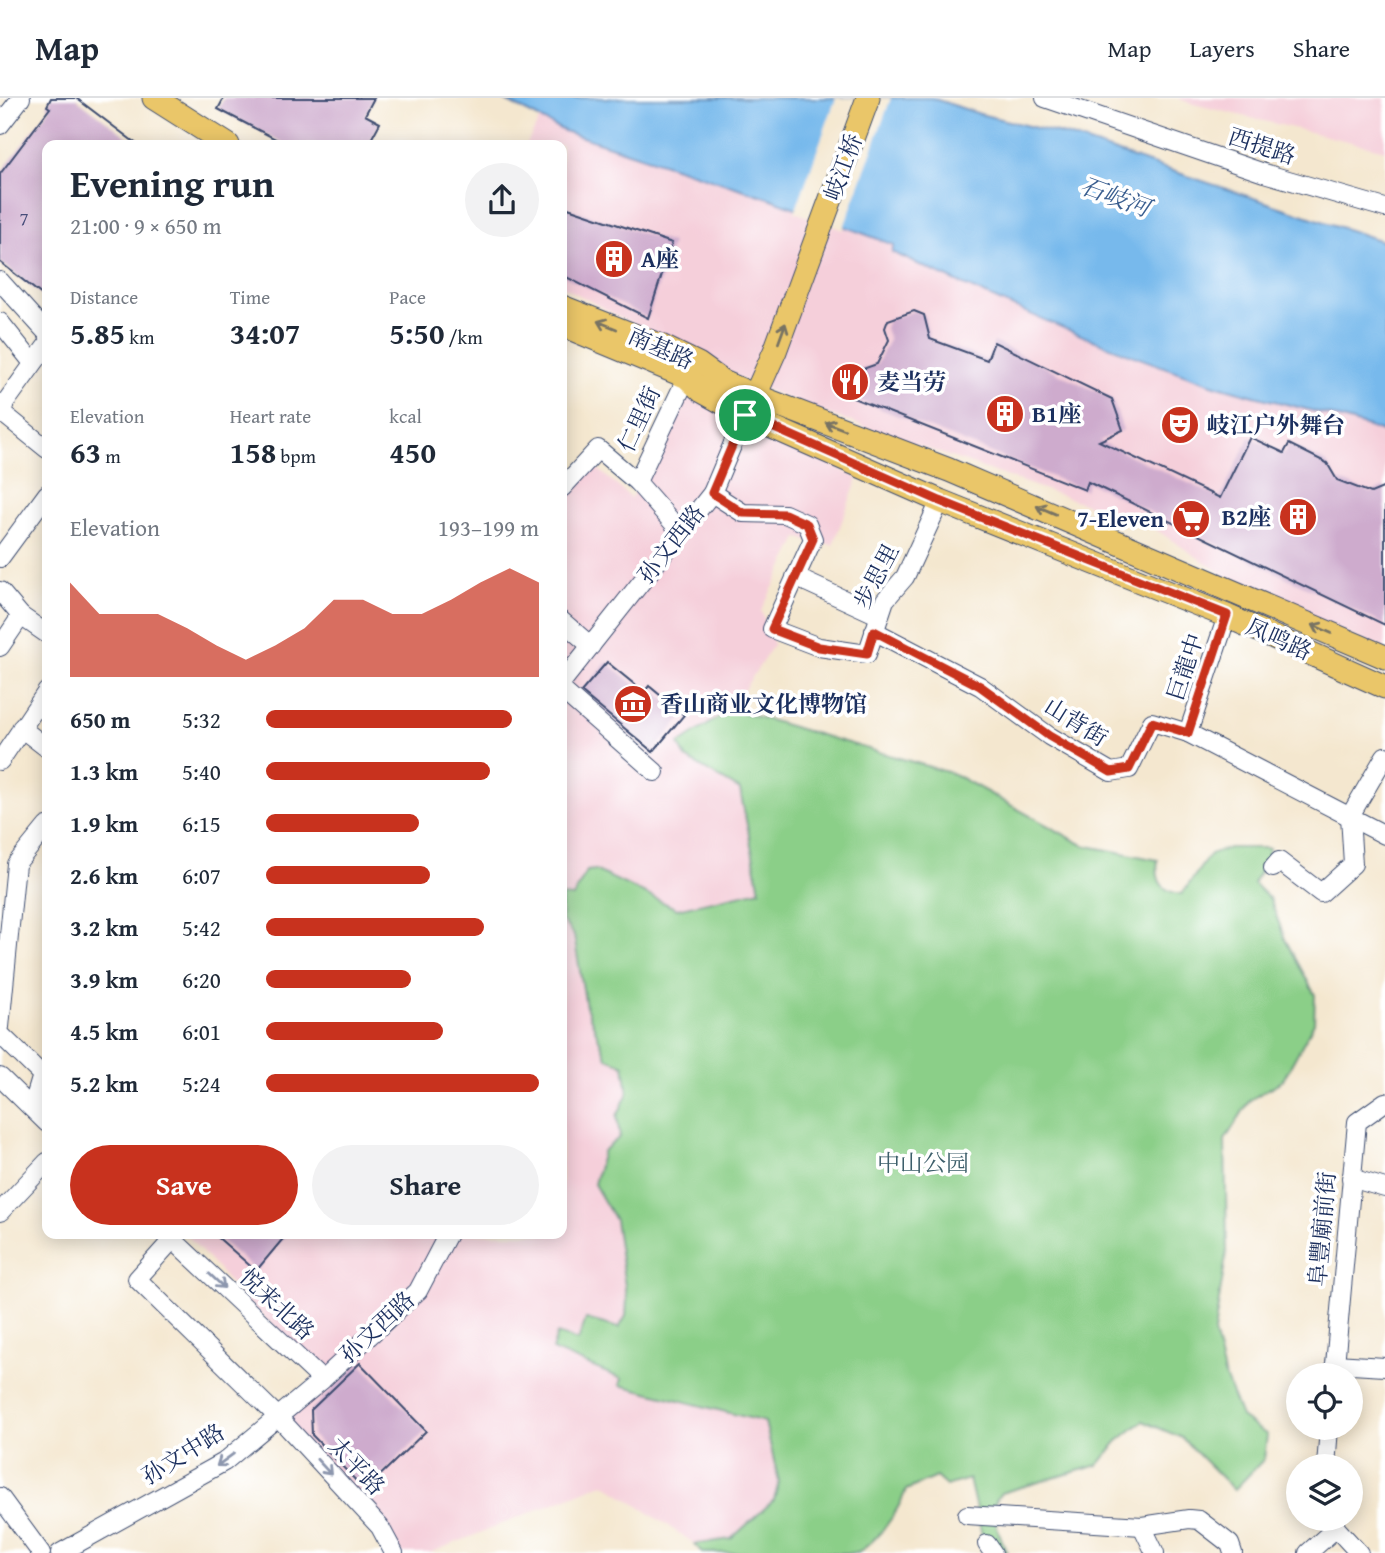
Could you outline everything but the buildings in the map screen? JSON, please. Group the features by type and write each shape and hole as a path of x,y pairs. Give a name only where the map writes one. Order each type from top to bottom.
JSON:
{"main road":[{"path":"140,98 174,124 202,140"},
{"path":"154,98 179,117 219,140"},
{"name":"岐江桥","path":"818,235 868,98"},
{"name":"孙文西路","path":"751,406 818,235"},
{"name":"南基路","path":"567,309 662,346 698,364 751,406"},
{"name":"南基路","path":"567,327 687,377 702,391 751,406"},
{"name":"凤鸣路","path":"751,406 940,501 1227,615 1385,687"},
{"name":"凤鸣路","path":"751,406 949,470 1385,656"}],"street":[{"path":"0,125 21,98"},
{"name":"西提路","path":"1045,98 1264,173 1385,208"},
{"path":"0,281 42,327"},
{"path":"0,322 32,362"},
{"path":"42,351 0,410 42,445"},
{"name":"仁里街","path":"637,482 687,377"},
{"name":"孙文西路","path":"567,676 712,493 751,406"},
{"name":"仁里街","path":"567,483 598,449 637,482 681,532"},
{"name":"步思里","path":"712,493 743,513 785,514 807,524 813,539 772,629 819,647 867,654 885,600 905,576 940,501"},
{"path":"0,558 42,501"},
{"path":"795,577 877,624"},
{"path":"0,591 22,616 42,630"},
{"name":"巨龍中","path":"1188,733 1227,615"},
{"path":"0,647 22,616"},
{"name":"山背街","path":"877,624 980,686 1049,736 1111,772 1129,769 1152,722 1188,733 1350,816"},
{"path":"567,625 591,646"},
{"path":"567,694 655,772"},
{"path":"0,761 42,698"},
{"path":"21,728 42,744"},
{"path":"1273,868 1279,861 1321,893 1330,888 1353,864 1350,816 1379,779 1385,757"},
{"path":"1350,816 1385,835"},
{"path":"0,1027 16,864 42,832"},
{"path":"0,1034 42,1075 32,1108"},
{"path":"0,1077 42,1118"},
{"name":"阜豐廟前街","path":"1336,1363 1357,1122 1385,1102"},
{"path":"0,1212 42,1167"},
{"path":"1351,1178 1385,1188"},
{"name":"太平路","path":"168,1239 137,1279 278,1417 380,1527 394,1553"},
{"name":"悦来北路","path":"173,1239 321,1380"},
{"name":"孙文西路","path":"321,1380 418,1291 445,1239"},
{"path":"1363,1368 1385,1367"},
{"name":"孙文中路","path":"60,1553 224,1462 321,1380"},
{"path":"0,1497 41,1553"},
{"path":"967,1516 1142,1526 1189,1518 1199,1520 1230,1544 1233,1553"},
{"path":"1142,1526 1155,1553"},
{"path":"1308,1553 1328,1531"},
{"path":"1341,1531 1359,1553"}],"shaded area":[{"path":"1177,98 1385,98 1385,150 1193,104"},
{"path":"540,119 564,131 769,198 894,245 892,252 1118,351 1214,384 1353,420 1385,433 1385,649 1260,599 1152,527 808,407 717,369 567,289 567,140 529,140"},
{"path":"681,392 858,478 833,545 798,538 761,611 774,644 731,709 679,744 686,759 740,790 760,891 677,909 595,870 587,871 573,897 567,897 567,490 588,460 631,498"},
{"path":"567,926 574,935 586,1007 607,1057 624,1065 628,1093 617,1116 620,1137 594,1184 615,1220 627,1299 626,1316 619,1328 586,1319 623,1379 620,1385 765,1422 779,1482 774,1500 731,1539 695,1544 604,1483 430,1553 386,1553 359,1504 285,1421 319,1367 247,1302 190,1239 567,1239"}],"green space":[{"name":"中山公园","path":"731,709 954,774 1083,845 1158,860 1161,884 1175,893 1182,894 1210,854 1229,848 1269,848 1265,864 1253,883 1270,899 1285,939 1315,995 1314,1023 1283,1080 1250,1100 1225,1140 1227,1250 1214,1332 1224,1374 1241,1417 1267,1435 1264,1459 1234,1490 1182,1438 1143,1421 1117,1442 1098,1465 1001,1493 996,1500 994,1514 1007,1553 986,1553 969,1479 946,1486 936,1477 906,1490 887,1525 858,1553 702,1553 695,1544 731,1539 774,1500 779,1482 765,1422 620,1385 622,1379 552,1350 557,1334 578,1341 586,1319 619,1328 626,1316 627,1299 615,1220 594,1184 603,1151 620,1137 617,1116 628,1093 624,1065 607,1058 586,1007 574,936 567,927 567,896 573,897 587,871 595,870 677,909 760,890 740,790 686,758 679,744"}],"water":[{"name":"石岐河","path":"500,98 932,98 980,114 1065,135 1385,242 1385,433 1212,384 1130,355 1010,306 892,252 894,245 769,198 564,131"}],"pier":[{"path":"836,98 891,98 843,230 795,212"}],"place":[{"name":"A座","path":"614,259"},
{"name":"麦当劳","path":"850,382"},
{"name":"B1座","path":"1005,414"},
{"name":"岐江户外舞台","path":"1180,425"},
{"name":"B2座","path":"1298,517"},
{"name":"7-Eleven","path":"1191,519"},
{"name":"香山商业文化博物馆","path":"633,704"}],"route":[{"path":"745,415 940,501 1227,615 1188,733 1152,722 1129,769 1111,772 1049,736 980,686 874,631 867,654 819,647 772,629 813,539 807,524 785,514 743,513 712,493 745,415"}]}
